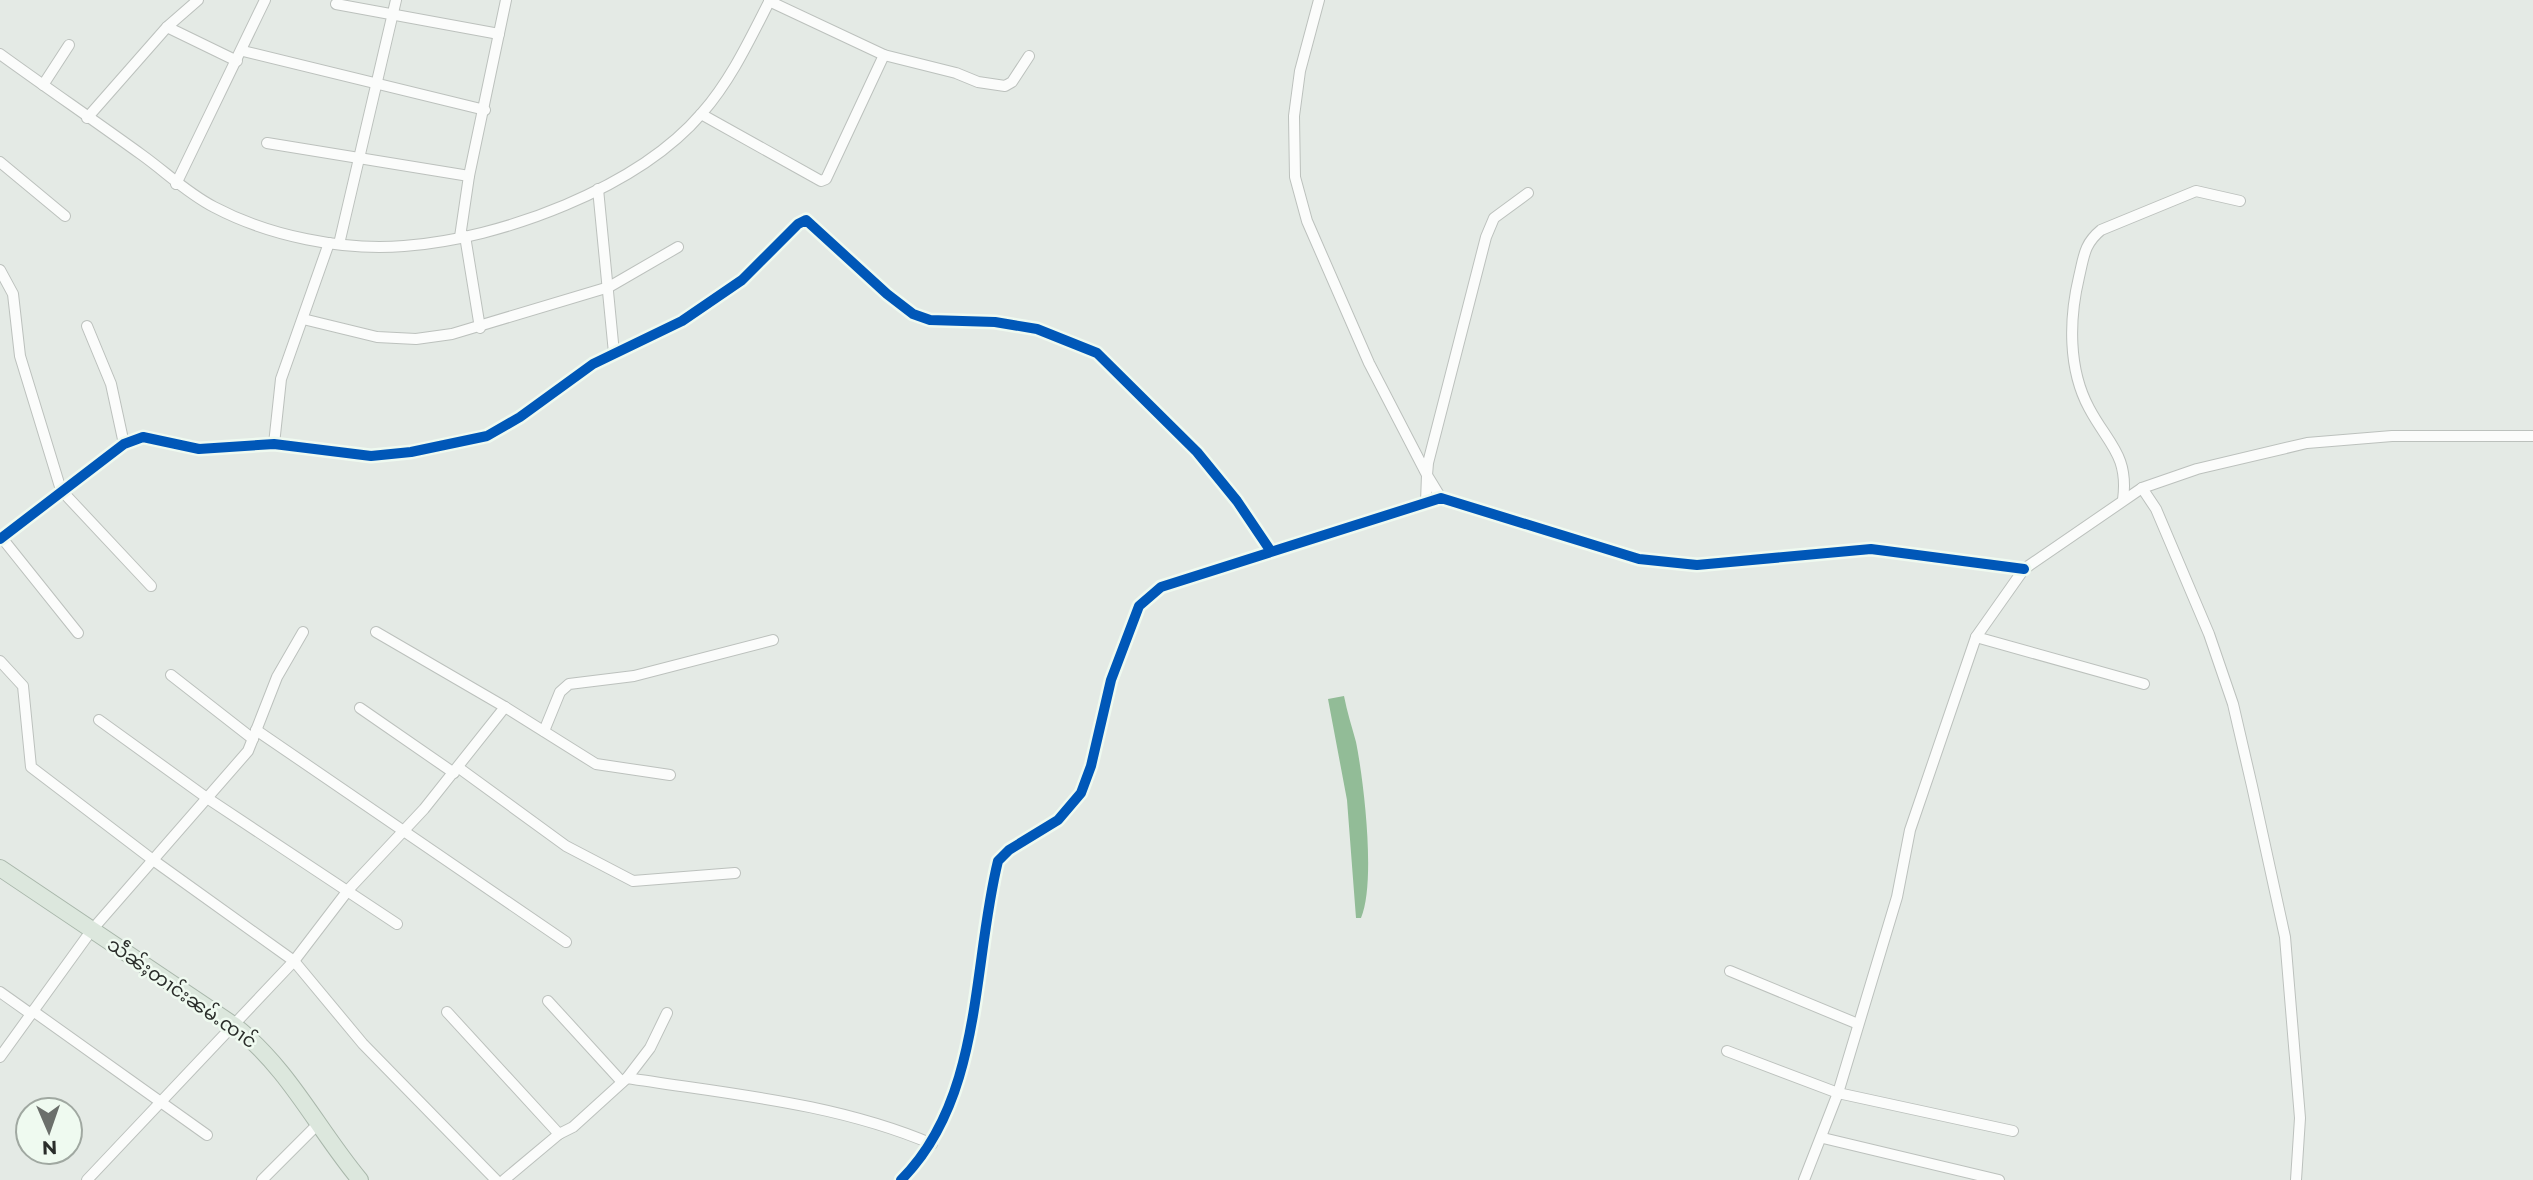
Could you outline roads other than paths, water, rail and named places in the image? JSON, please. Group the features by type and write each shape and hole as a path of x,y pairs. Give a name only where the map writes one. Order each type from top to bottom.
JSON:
{"highway":[{"name":"သဵၼ်ႈတၢင်းၼမ်ႉၸၢင်","path":"0,868 235,1026 280,1068 360,1180"}],"street":[{"path":"88,118 167,27 198,0"},
{"path":"176,184 265,0"},
{"path":"274,444 281,379 334,243 396,0"},
{"path":"480,328 463,237 469,176 506,0"},
{"path":"0,54 147,159 176,184 215,208 258,225 334,243 404,247 463,237 574,203 646,162 701,114 738,63 769,0 884,55 978,82 1005,86 1012,82 1029,56"},
{"path":"1319,0 1300,71 1294,116 1295,177 1307,221 1369,363 1441,498"},
{"path":"336,4 499,34"},
{"path":"167,27 240,56 374,83 485,110"},
{"path":"43,85 69,45"},
{"path":"701,114 814,177 826,179 884,55"},
{"path":"267,143 469,176"},
{"path":"0,162 65,216"},
{"path":"598,189 614,353"},
{"path":"2123,500 2126,477 2122,463 2089,409 2077,380 2072,340 2077,285 2088,240 2101,230 2196,191 2240,201"},
{"path":"1426,502 1427,475 1486,237 1494,218 1528,193"},
{"path":"78,634 1,539 124,443 143,436 199,449 274,444 371,456 411,452 487,436 520,417 593,364 682,321 742,280 798,224 806,220 887,294 913,314 930,320 995,322 1037,329 1097,353 1197,452 1237,501 1270,550"},
{"path":"303,319 377,337 416,339 480,328 608,287 678,247"},
{"path":"0,270 13,294 20,356 61,490 151,586"},
{"path":"87,326 111,384 124,443"},
{"path":"1804,1180 1823,1138 1838,1093 1897,897 1910,830 1976,637 2024,569 2142,488 2197,469 2307,443 2392,436 2533,436"},
{"path":"2142,488 2156,509 2209,634 2233,704 2252,786 2285,937 2300,1118 2296,1180"},
{"path":"901,1180 932,1144 965,1056 998,861 1009,850 1058,820 1081,793 1091,766 1111,680 1139,606 1160,587 1441,498 1639,559 1662,562 1697,565 1871,550 2024,569"},
{"path":"0,1056 91,930 248,751 277,677 303,632"},
{"path":"376,632 505,706 596,764 670,775"},
{"path":"1976,637 2144,684"},
{"path":"544,731 560,692 569,684 634,676 773,640"},
{"path":"0,660 23,687 31,767 153,860 294,961 363,1044 496,1180"},
{"path":"171,675 255,735 405,830 566,942"},
{"path":"87,1180 294,961 349,889 405,830 505,706"},
{"path":"360,708 566,846 634,881 736,873"},
{"path":"99,720 207,798 349,889 397,924"},
{"path":"1730,971 1858,1024"},
{"path":"0,992 163,1101 207,1135"},
{"path":"548,1000 624,1080 802,1104 901,1131 932,1144"},
{"path":"447,1012 559,1134"},
{"path":"505,1180 559,1134 573,1127 624,1080 650,1048 667,1013"},
{"path":"1727,1051 1838,1093 2013,1131"},
{"path":"262,1180 318,1124"},
{"path":"1823,1138 2000,1180"}]}
